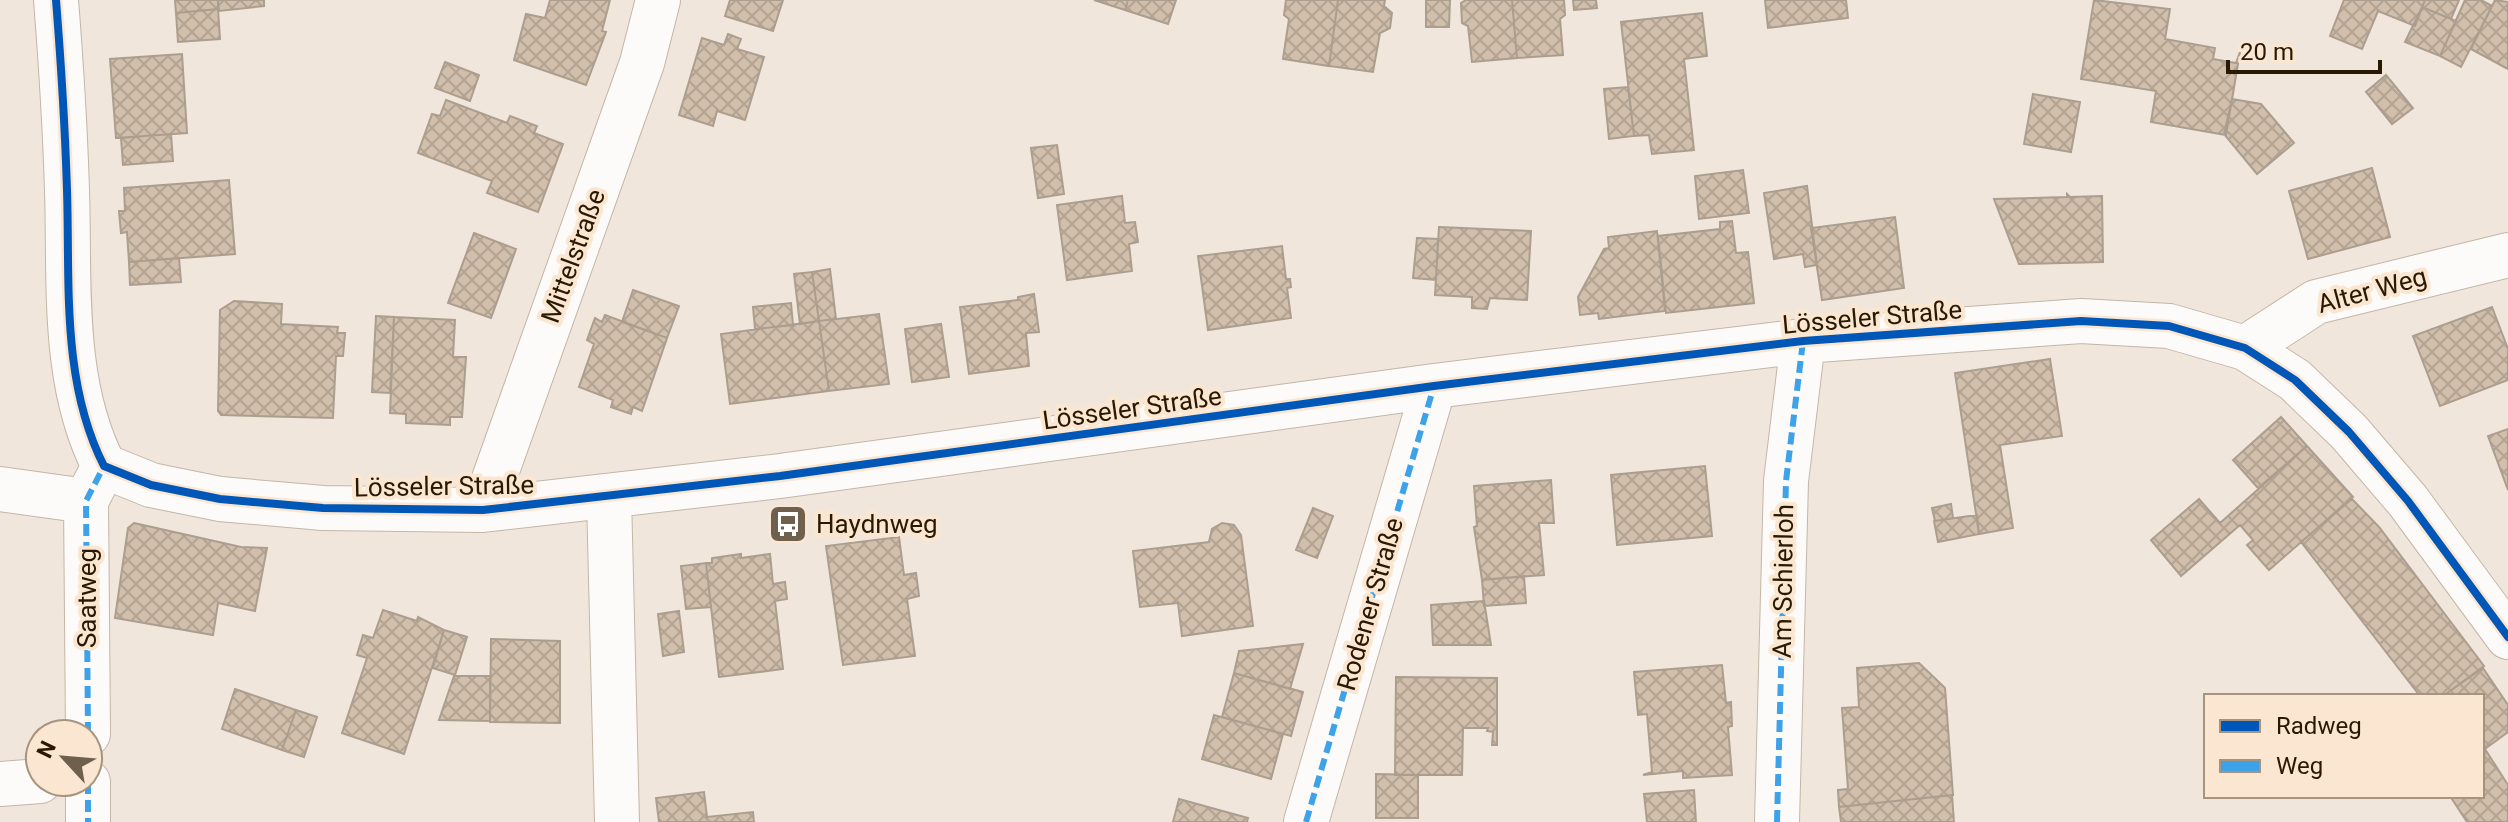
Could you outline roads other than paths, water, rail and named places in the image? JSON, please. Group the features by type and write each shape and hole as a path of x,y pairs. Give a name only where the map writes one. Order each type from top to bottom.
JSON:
{"street":[{"path":"56,0 66,131 72,361 95,483"},
{"name":"Mittelstraße","path":"483,510 642,63 658,0"},
{"name":"Alter Weg","path":"2245,348 2316,302 2508,255"},
{"name":"Lösseler Straße","path":"0,489 95,483 151,485 220,499 323,508 483,510 609,497 1434,386 1803,341 2081,321 2169,326 2245,348 2295,380 2349,432 2408,501 2508,637"},
{"name":"Am Schierloh","path":"1777,822 1786,481 1803,341"},
{"name":"Rodener Straße","path":"1306,822 1434,386"},
{"name":"Saatweg","path":"88,718 95,483"},
{"path":"609,497 617,822"},
{"path":"0,784 24,782"},
{"path":"88,798 88,822"}],"place":[{"name":"Haydnweg","path":"788,524"}]}
